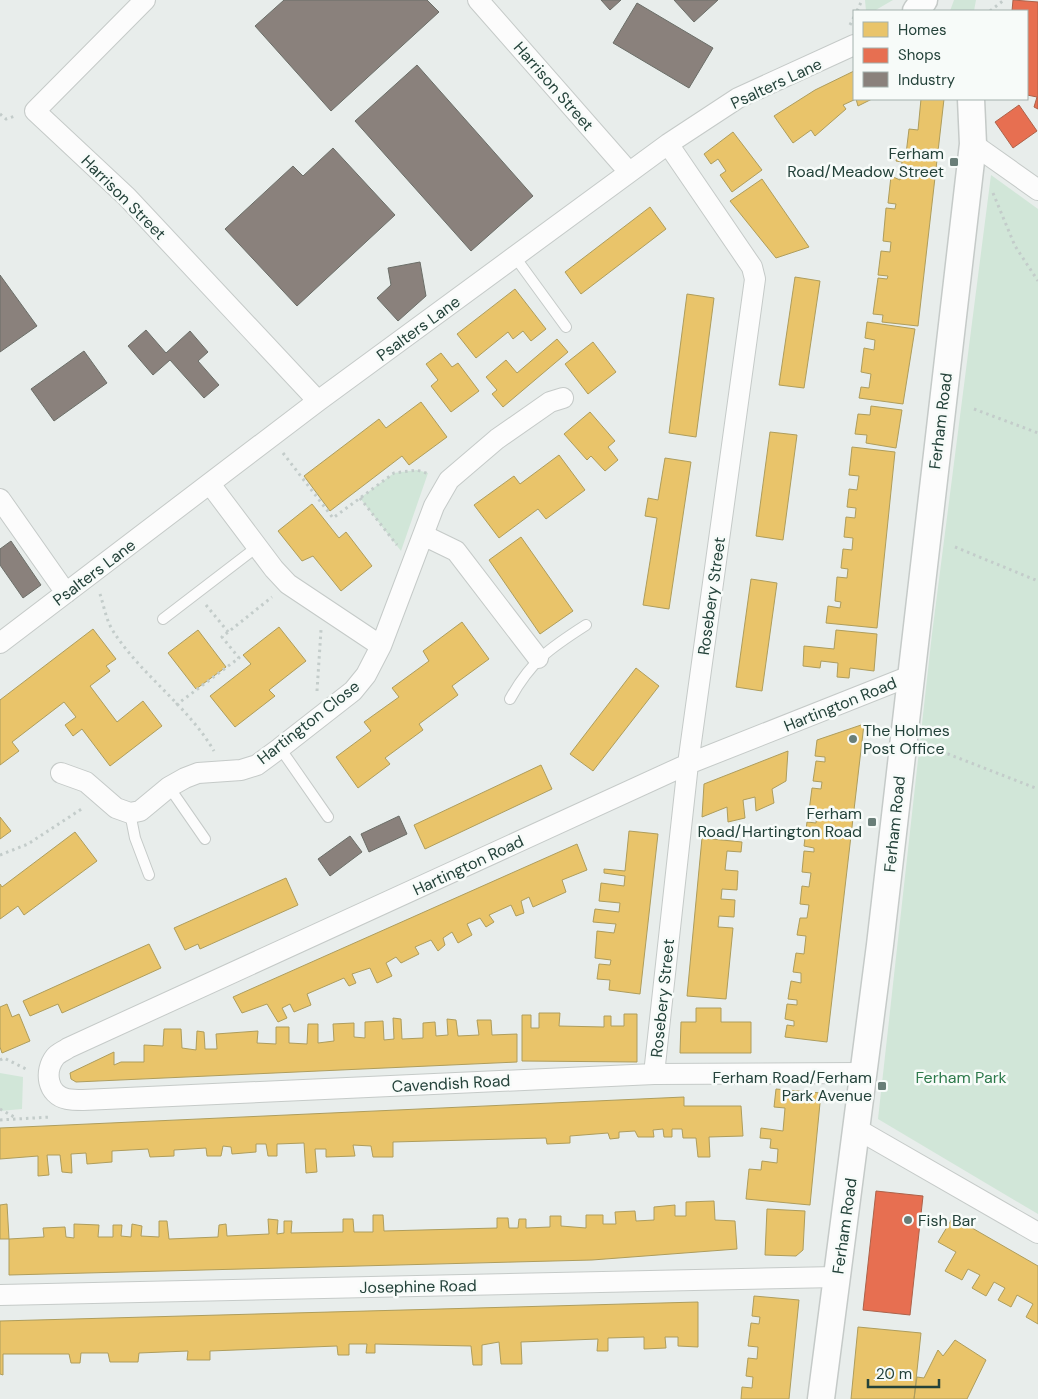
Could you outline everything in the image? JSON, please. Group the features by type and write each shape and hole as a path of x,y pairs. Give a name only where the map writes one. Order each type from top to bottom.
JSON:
{"street":[{"name":"Harrison Street","path":"144,0 35,111 127,197 318,401"},
{"name":"Harrison Street","path":"478,0 629,172"},
{"name":"Psalters Lane","path":"0,643 318,401 668,144 738,98 853,45"},
{"name":"Ferham Road","path":"821,1399 880,945 973,144 971,100"},
{"name":"Rosebery Street","path":"654,1074 688,764 755,279 752,267 668,144"},
{"path":"973,144 1038,190"},
{"name":"Hartington Close","path":"130,813 140,811 169,786 198,773 241,770 257,764 353,691 366,675 381,646 434,506 449,480 497,439 550,402 563,398"},
{"path":"210,484 257,547 288,584 381,646"},
{"path":"0,499 66,593"},
{"path":"423,535 448,546 464,560 538,658"},
{"name":"Hartington Road","path":"48,1080 49,1066 56,1055 68,1048 688,764 910,676"},
{"path":"61,774 86,782 116,808 130,813"},
{"name":"Cavendish Road","path":"65,1099 83,1100 654,1074 862,1073"},
{"path":"48,1080 54,1091 65,1099"},
{"path":"857,1129 1038,1233"},
{"name":"Josephine Road","path":"0,1295 836,1277"}],"lane":[{"path":"515,257 566,327"},
{"path":"163,619 257,547"},
{"path":"510,699 523,676 538,658 586,624"},
{"path":"280,748 328,817"},
{"path":"169,786 206,839"},
{"path":"130,813 135,838 149,875"}],"path":[{"path":"991,10 1004,0"},
{"path":"992,190 1015,246 1038,281"},
{"path":"974,409 1038,433"},
{"path":"271,437 333,518 394,473 417,470 449,480"},
{"path":"360,498 412,563"},
{"path":"955,546 1038,582"},
{"path":"93,572 112,629 145,673 210,744 225,770"},
{"path":"176,705 238,658 222,638 288,584"},
{"path":"197,593 229,634"},
{"path":"321,717 317,695 319,636 326,610"},
{"path":"902,749 948,754 1038,789"},
{"path":"0,855 28,844 100,796"},
{"path":"0,1060 4,1058 48,1080"},
{"path":"0,1120 53,1116 65,1099"},
{"path":"0,1109 17,1119"}],"green space":[{"path":"865,0 893,0 876,10 866,10"},
{"path":"954,0 976,0 974,10 950,10"},
{"name":"Ferham Park","path":"991,175 1038,209 1038,1214 878,1119 932,634"},
{"path":"417,470 428,473 401,551 360,498 394,473"},
{"path":"0,1073 23,1077 22,1109 0,1111"}],"building: Homes":[{"path":"853,71 854,100 843,105 846,109 815,136 811,130 793,143 774,116 815,90"},
{"path":"856,100 870,100 858,106"},
{"path":"921,100 944,100 918,326 882,322 883,315 873,314 878,278 887,279 888,276 878,275 881,251 890,252 891,242 883,241 886,208 895,209 896,204 888,203 891,176 900,180 902,162 896,161 898,153 906,154 909,129 918,130"},
{"path":"733,132 762,170 732,192 720,175 726,171 718,159 711,164 704,154"},
{"path":"762,179 809,247 776,258 730,201"},
{"path":"650,207 666,229 581,294 565,272"},
{"path":"795,277 820,281 804,388 779,385"},
{"path":"515,289 546,329 531,341 523,331 513,339 508,332 476,358 457,334"},
{"path":"687,294 714,298 696,437 669,433"},
{"path":"867,322 915,329 903,404 859,398 861,387 869,388 871,374 861,372 864,348 874,350 875,340 865,338"},
{"path":"557,339 568,352 503,407 492,394 497,390 486,377 506,360 517,373"},
{"path":"593,342 616,372 588,394 565,364"},
{"path":"441,353 452,367 458,363 479,391 451,412 431,386 438,380 426,364"},
{"path":"421,402 447,437 409,465 402,456 330,511 304,476 379,419 386,428"},
{"path":"871,406 902,410 896,448 866,443 867,435 855,434 858,414 870,415"},
{"path":"590,412 615,441 608,447 618,460 605,471 591,456 587,460 564,434"},
{"path":"770,432 797,435 783,540 756,536"},
{"path":"852,447 895,452 877,628 826,623 828,606 840,608 841,602 835,601 837,577 847,578 848,569 841,568 843,549 852,550 853,538 844,537 846,517 855,518 856,508 847,507 849,489 857,490 859,476 849,475"},
{"path":"559,455 585,490 546,519 538,509 499,538 474,505 514,476 520,484"},
{"path":"665,458 691,462 669,609 643,605 657,518 645,516 648,498 658,500"},
{"path":"312,504 339,538 346,532 372,566 341,591 313,556 302,561 278,531"},
{"path":"521,537 573,611 540,634 489,560"},
{"path":"751,579 777,583 762,691 736,687"},
{"path":"462,622 489,659 452,686 458,695 419,724 423,730 385,758 390,764 358,788 336,757 371,731 364,722 399,697 392,688 429,661 423,651"},
{"path":"279,627 306,661 269,690 275,696 235,727 210,696 251,664 243,655"},
{"path":"93,629 116,659 106,666 110,671 90,686 117,722 143,701 162,726 110,766 82,729 73,736 65,725 76,717 64,702 12,742 19,751 0,765 0,700"},
{"path":"198,630 226,667 196,689 168,653"},
{"path":"836,630 877,634 874,671 850,668 849,678 837,677 838,663 821,661 820,668 803,666 804,646 834,649"},
{"path":"636,668 659,686 593,771 570,754"},
{"path":"864,724 827,1042 785,1037 787,1025 794,1026 794,1021 785,1019 787,1004 797,1005 797,1000 788,999 791,981 801,983 801,973 793,972 796,953 804,954 806,936 797,935 800,918 807,918 809,905 800,904 802,886 809,887 811,873 802,872 804,851 814,852 814,848 804,846 807,822 816,823 817,812 809,811 812,788 821,789 822,782 813,781 816,761 825,762 825,757 815,756 817,740"},
{"path":"788,751 786,781 772,789 774,803 756,811 755,797 743,800 745,818 728,822 727,807 702,817 704,784"},
{"path":"541,765 552,789 425,849 414,825"},
{"path":"0,817 11,831 0,839"},
{"path":"629,831 658,834 640,994 609,990 610,980 597,979 599,964 610,965 611,960 595,958 597,931 614,933 616,924 593,922 595,909 619,912 620,903 599,901 601,883 624,886 625,876 604,873 604,869 625,871"},
{"path":"75,832 97,861 24,915 18,906 0,919 0,884 2,887"},
{"path":"702,838 742,842 741,852 727,851 725,870 738,871 737,890 722,889 721,899 735,900 734,917 719,916 718,927 733,928 726,999 687,996"},
{"path":"577,844 587,870 562,880 566,892 533,907 529,897 521,901 524,913 516,916 511,905 489,915 494,922 486,927 480,918 467,924 472,935 458,943 452,932 443,938 445,945 438,951 431,940 415,947 419,954 401,963 396,957 386,963 392,976 377,983 370,968 352,974 356,983 349,986 344,978 307,994 311,1005 294,1012 290,1004 282,1008 287,1018 278,1022 267,1004 242,1013 233,997"},
{"path":"286,878 298,905 200,949 198,944 185,950 174,928"},
{"path":"149,944 161,968 62,1013 58,1004 30,1016 23,1001"},
{"path":"7,1004 12,1017 19,1014 30,1041 2,1053 0,1047 0,1007"},
{"path":"696,1008 721,1008 721,1022 751,1022 751,1053 680,1053 681,1022 696,1022"},
{"path":"539,1013 560,1013 559,1026 604,1027 604,1016 611,1016 611,1026 624,1026 624,1014 637,1014 637,1062 522,1061 522,1015 531,1015 531,1028 539,1028"},
{"path":"393,1018 401,1019 402,1039 423,1038 423,1023 435,1022 436,1036 448,1035 447,1019 456,1020 458,1036 479,1035 477,1020 491,1020 492,1035 517,1034 517,1062 76,1082 71,1079 70,1073 114,1052 114,1065 121,1062 144,1062 144,1045 163,1046 164,1029 181,1029 182,1048 196,1050 197,1031 204,1032 205,1049 217,1049 216,1034 258,1031 257,1043 276,1044 276,1027 289,1027 289,1043 307,1044 308,1024 318,1024 318,1043 334,1041 333,1024 354,1023 354,1037 365,1038 365,1022 383,1021 384,1040 394,1039"},
{"path":"776,1089 821,1093 810,1205 746,1199 749,1169 761,1170 762,1161 777,1163 778,1149 770,1148 771,1139 760,1138 761,1128 783,1131 785,1108 774,1107"},
{"path":"684,1097 684,1106 741,1106 743,1136 709,1137 710,1157 698,1157 696,1138 683,1138 682,1129 672,1129 672,1137 664,1137 663,1129 653,1130 654,1137 638,1137 635,1131 619,1132 619,1138 610,1139 608,1133 570,1136 570,1143 547,1144 546,1138 393,1142 393,1157 373,1157 371,1146 353,1145 355,1156 326,1157 326,1149 315,1149 317,1172 306,1173 304,1143 277,1144 277,1156 268,1156 266,1144 256,1144 256,1152 232,1154 231,1147 223,1146 221,1156 207,1156 206,1148 174,1150 174,1156 150,1157 148,1149 112,1151 112,1162 87,1164 86,1153 71,1154 72,1173 62,1172 60,1155 47,1155 49,1175 38,1176 38,1156 0,1159 0,1128"},
{"path":"714,1201 715,1220 735,1221 737,1249 592,1260 9,1275 9,1239 44,1237 43,1228 65,1227 66,1237 74,1238 74,1224 99,1225 98,1237 113,1237 113,1225 122,1225 121,1236 131,1237 132,1224 142,1226 141,1236 159,1237 159,1221 167,1221 169,1239 218,1237 219,1225 226,1224 227,1236 269,1234 268,1219 278,1220 277,1234 284,1233 284,1221 292,1221 291,1233 343,1232 343,1219 353,1219 354,1232 373,1232 373,1215 383,1215 384,1231 497,1228 497,1218 508,1218 509,1228 518,1228 519,1219 526,1219 526,1228 550,1227 550,1216 561,1216 561,1226 586,1228 586,1215 603,1215 603,1224 616,1224 615,1212 635,1211 636,1221 654,1220 654,1207 675,1205 675,1216 686,1216 686,1202"},
{"path":"7,1204 9,1239 0,1239 0,1205"},
{"path":"767,1209 805,1211 803,1250 796,1256 765,1255"},
{"path":"953,1217 1038,1266 1038,1324 1026,1317 1033,1304 1017,1295 1011,1307 998,1300 1005,1288 994,1282 986,1296 972,1288 980,1275 968,1269 962,1280 945,1271 956,1252 938,1242"},
{"path":"754,1296 799,1300 789,1399 741,1399 742,1387 752,1388 753,1377 746,1376 748,1358 757,1359 758,1347 748,1346 751,1323 759,1324 760,1317 752,1316"},
{"path":"698,1302 698,1347 678,1346 678,1337 665,1337 666,1348 644,1349 644,1337 608,1338 608,1351 597,1351 598,1339 521,1342 522,1364 501,1364 499,1342 482,1345 482,1365 473,1365 471,1346 375,1344 375,1353 366,1353 367,1344 349,1344 349,1355 338,1355 337,1346 210,1351 210,1360 187,1360 188,1351 139,1353 138,1362 110,1362 108,1353 81,1353 80,1363 71,1363 69,1354 3,1354 3,1375 0,1374 0,1321"},
{"path":"858,1327 921,1333 914,1399 851,1399"},
{"path":"955,1340 986,1360 967,1399 914,1399 917,1377 924,1378 938,1350 943,1356"}],"building: Shops":[{"path":"1013,0 1038,2 1038,109 1034,107 1037,97 1028,95 1028,10 1012,10"},
{"path":"1019,105 1037,131 1013,148 995,122"},
{"path":"876,1191 923,1196 910,1315 863,1310"}],"building: Industry":[{"path":"284,0 427,0 439,12 331,111 255,26"},
{"path":"601,0 621,0 610,10"},
{"path":"674,0 718,0 694,22"},
{"path":"637,3 713,48 689,88 613,43"},
{"path":"417,65 533,196 471,251 355,121"},
{"path":"333,148 395,215 297,306 225,229 293,166 303,176"},
{"path":"420,262 426,296 398,321 377,298 391,285 388,268"},
{"path":"0,275 37,326 0,352"},
{"path":"146,330 166,353 190,331 208,352 198,361 219,385 204,398 170,360 153,375 128,346"},
{"path":"84,351 107,383 54,421 31,389"},
{"path":"11,541 41,585 23,598 0,565 0,549"},
{"path":"399,816 407,834 369,852 361,834"},
{"path":"350,836 362,852 330,876 318,859"}],"place":[{"name":"Ferham Road/Meadow Street","path":"954,162"},
{"name":"The Holmes Post Office","path":"853,739"},
{"name":"Ferham Road/Hartington Road","path":"872,822"},
{"name":"Ferham Road/Ferham Park Avenue","path":"882,1086"},
{"name":"Fish Bar","path":"908,1220"}]}
